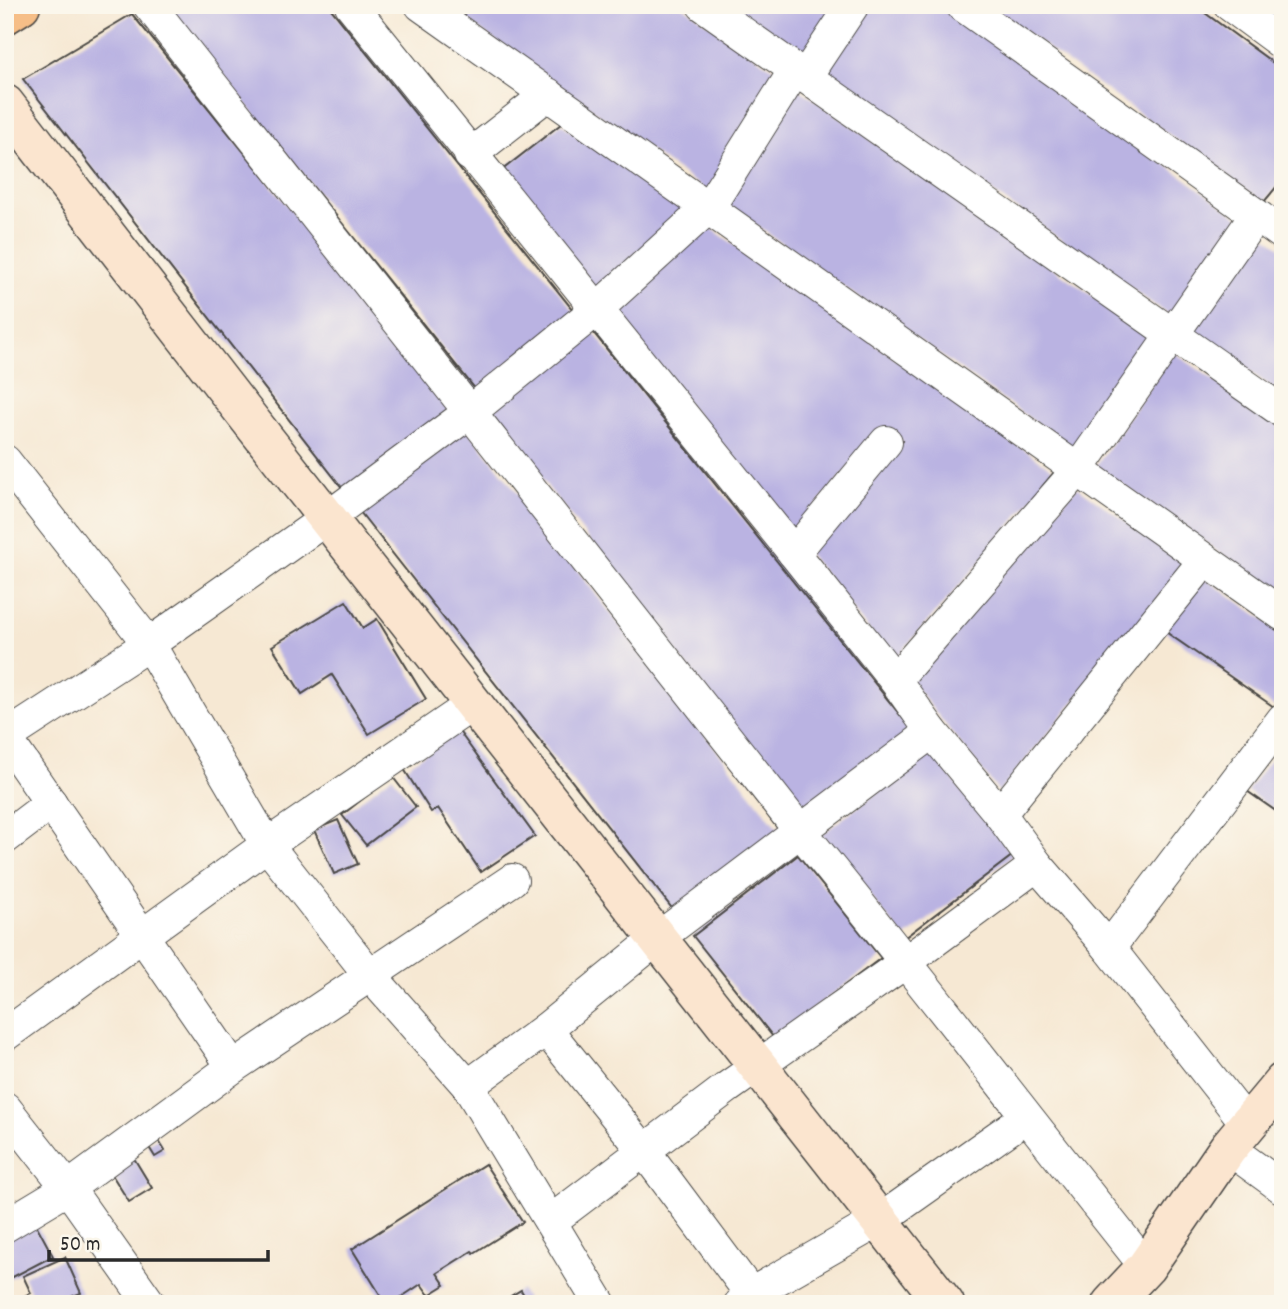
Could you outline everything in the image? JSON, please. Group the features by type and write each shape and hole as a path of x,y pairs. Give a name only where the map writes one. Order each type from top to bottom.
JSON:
{"main road":[{"path":"5,15 21,5"}],"street":[{"path":"149,5 801,832 907,961 1026,1117 1146,1267"},
{"path":"351,5 794,553 895,680 932,732 1000,814 1037,865 1109,947 1238,1137 1283,1188"},
{"path":"421,5 1283,615"},
{"path":"703,5 1283,412"},
{"path":"233,1067 6,737 149,644 327,518 470,412 596,310 709,207 800,73 853,5"},
{"path":"962,5 1283,234"},
{"path":"1230,5 1283,44"},
{"path":"470,155 548,94"},
{"path":"5,104 945,1304"},
{"path":"895,680 1077,471 1256,215"},
{"path":"794,553 886,442"},
{"path":"6,464 149,644 267,845 369,974 468,1086 600,1304"},
{"path":"1000,814 1204,561"},
{"path":"5,1035 144,937 267,845 474,704"},
{"path":"1109,947 1283,719"},
{"path":"468,1086 546,1029 658,938 932,732"},
{"path":"5,838 51,803"},
{"path":"551,1222 680,1123 1037,865"},
{"path":"5,1226 68,1188 233,1067 512,880"},
{"path":"546,1029 645,1152 746,1299 880,1220 1026,1117"},
{"path":"1111,1304 1146,1267 1238,1137 1283,1082"},
{"path":"5,1108 68,1188 150,1304"}],"building":[{"path":"167,5 328,5 577,315 480,395"},
{"path":"445,5 681,5 781,74 707,191"},
{"path":"722,5 845,5 804,63"},
{"path":"861,5 946,5 1242,220 1172,317 819,71"},
{"path":"987,5 1194,5 1283,70 1283,179 1264,202"},
{"path":"132,14 453,410 347,494 23,79"},
{"path":"795,86 1155,340 1079,453 722,201"},
{"path":"561,124 691,214 600,295 501,171"},
{"path":"705,224 1055,471 893,661 808,553 903,441 884,427 792,534 610,308"},
{"path":"1258,231 1283,249 1283,395 1188,328"},
{"path":"589,327 913,731 803,815 488,410"},
{"path":"1173,352 1283,428 1283,597 1096,466"},
{"path":"467,428 781,833 675,912 360,512"},
{"path":"1077,487 1187,565 999,792 910,680"},
{"path":"1204,578 1283,633 1283,695 1274,707 1163,630"},
{"path":"346,601 363,628 377,619 426,699 369,734 332,675 302,694 272,646"},
{"path":"458,730 535,836 481,872 438,808 431,812 404,769"},
{"path":"1283,743 1283,816 1247,791"},
{"path":"931,752 1013,855 904,938 821,835"},
{"path":"392,776 416,807 366,845 342,815"},
{"path":"338,820 358,864 334,874 314,830"},
{"path":"798,855 881,958 774,1038 693,936"},
{"path":"157,1138 165,1151 155,1157 147,1144"},
{"path":"132,1155 152,1188 129,1202 109,1170"},
{"path":"485,1164 523,1222 437,1273 445,1285 429,1295 421,1284 391,1304 386,1304 352,1249"},
{"path":"24,1202 53,1256 5,1281 5,1212"},
{"path":"65,1257 81,1293 73,1296 77,1304 7,1304 31,1293 23,1276"},
{"path":"521,1290 529,1304 515,1304 511,1296"}]}
